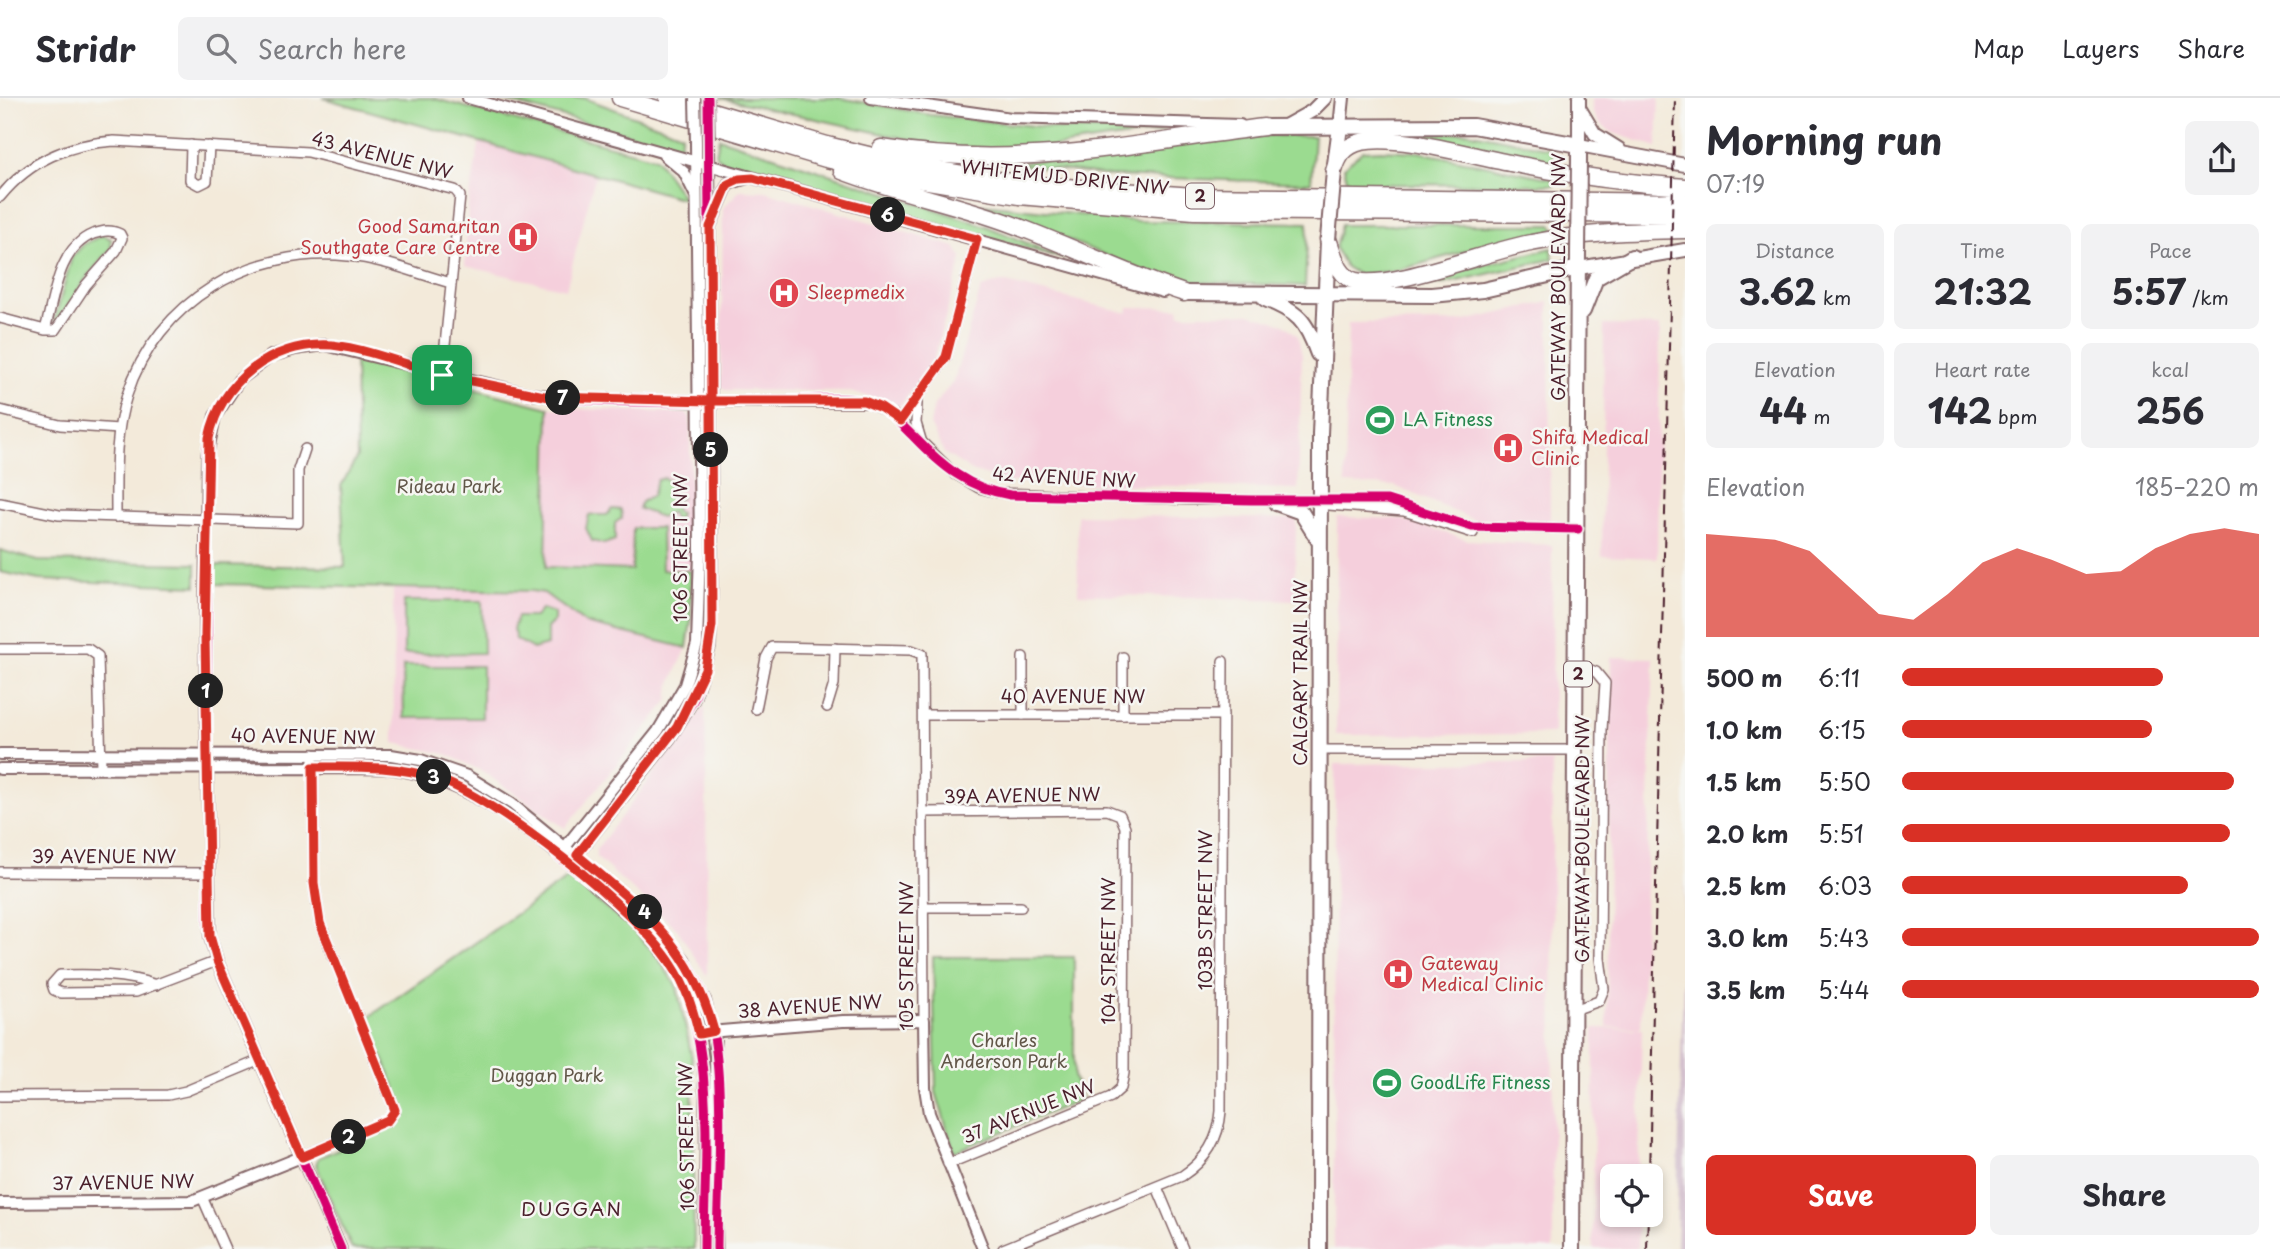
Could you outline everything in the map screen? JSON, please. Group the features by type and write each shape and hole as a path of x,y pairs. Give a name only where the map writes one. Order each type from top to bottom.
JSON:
{"highway":[{"name":"WHITEMUD DRIVE NW","path":"620,98 791,150 904,177 1019,196 1159,209 1685,215"},
{"name":"WHITEMUD DRIVE NW","path":"668,98 827,145 973,176 1111,191 1194,196 1685,202"},
{"path":"827,145 855,143 920,154 1010,159 1264,127 1473,126 1579,152"},
{"name":"CALGARY TRAIL NW","path":"1319,1249 1322,362 1328,239 1340,127"},
{"path":"1334,171 1339,156 1345,150 1359,142 1373,141 1417,145 1589,177 1685,187"},
{"path":"791,150 871,182 1000,220 1116,270 1184,293 1324,295 1467,292 1578,260"},
{"name":"GATEWAY BOULEVARD NW","path":"1572,1249 1578,665 1579,152"},
{"path":"1328,239 1337,264 1345,275 1357,282 1367,283 1394,279 1540,241 1608,232 1685,230"},
{"path":"1578,322 1596,278 1632,257"},
{"path":"1258,295 1288,307 1297,315 1308,329 1322,362"},
{"path":"1269,502 1301,512 1320,545"}],"main road":[{"path":"1285,126 1312,111 1325,98"},
{"name":"CALGARY TRAIL NW","path":"1340,127 1343,98"},
{"path":"1578,102 1590,127 1600,138 1632,155 1660,162"},
{"name":"GATEWAY BOULEVARD NW","path":"1578,102 1579,152"},
{"path":"1579,152 1685,165"},
{"path":"1578,260 1685,250"}],"street":[{"path":"468,98 1161,292 1184,293"},
{"name":"106 STREET NW","path":"695,98 700,624 685,685 658,731 558,856 655,941 686,989 699,1034 703,1075 704,1249"},
{"name":"106 STREET NW","path":"569,864 677,727 705,669 712,625 708,98"},
{"path":"871,98 1011,118 1264,127"},
{"name":"43 AVENUE NW","path":"0,197 39,162 56,152 92,143 191,145 328,155 455,190 460,196 451,283"},
{"path":"191,145 190,180 199,185 207,181 209,146"},
{"path":"659,152 681,167 696,197"},
{"path":"710,227 728,184 739,179 753,178"},
{"path":"0,318 48,331 59,327 86,285 116,251 122,238 120,234 108,230 99,232 74,247 64,266 48,331"},
{"path":"900,421 919,398 948,352 977,239"},
{"path":"116,517 119,429 134,376 158,335 186,305 216,283 246,268 282,258 335,255 365,259 451,283 442,375"},
{"name":"42 AVENUE NW","path":"341,1249 217,961 208,924 207,455 211,428 219,407 239,380 271,356 317,345 341,347 442,375 549,397 698,402 858,401 881,408 900,421 924,447 963,480 998,493 1320,502 1404,511 1470,533 1578,532"},
{"path":"919,398 916,423 924,447"},
{"path":"0,411 60,425 119,429"},
{"path":"0,503 59,515 298,523 298,470 305,449"},
{"path":"756,709 766,657 772,648 835,648 834,684 827,707"},
{"name":"105 STREET NW","path":"835,648 911,650 922,654 926,1103 983,1249"},
{"path":"0,649 89,649 98,656 101,767"},
{"path":"1023,657 1023,715"},
{"path":"1123,657 1123,715"},
{"name":"103B STREET NW","path":"1157,1187 1182,1176 1205,1156 1218,1131 1221,1111 1223,661"},
{"name":"GATEWAY BOULEVARD NW","path":"1574,1010 1600,1001 1604,989 1600,946 1602,730 1605,683 1598,673 1578,665"},
{"name":"40 AVENUE NW","path":"924,715 1223,715"},
{"path":"1320,750 1577,750"},
{"name":"40 AVENUE NW","path":"0,754 402,756 443,767 487,788 577,855"},
{"path":"313,754 313,767"},
{"name":"37 AVENUE NW","path":"0,1203 203,1199 388,1120 394,1113 393,1101 320,923 314,883 313,767"},
{"name":"40 AVENUE NW","path":"0,768 387,768 446,781 476,796 558,856"},
{"name":"39A AVENUE NW","path":"923,812 1107,810 1120,815"},
{"name":"104 STREET NW","path":"1120,815 1125,827 1124,1073 1121,1088"},
{"name":"106 STREET NW","path":"577,855 645,913 666,935 698,981 714,1031 718,1075 717,1249"},
{"name":"39 AVENUE NW","path":"0,872 208,873"},
{"path":"924,907 1021,906"},
{"path":"156,985 136,978 102,975 60,975 52,984 54,990 61,993 136,992 156,985 217,961"},
{"name":"38 AVENUE NW","path":"699,1034 843,1021 924,1020"},
{"path":"0,1096 168,1095 186,1091 260,1060"},
{"name":"37 AVENUE NW","path":"948,1164 1111,1097 1121,1088"},
{"path":"1003,1249 1157,1187 1182,1249"},
{"path":"203,1199 225,1249"}],"shaded area":[{"path":"1592,98 1659,98 1657,147 1613,133 1599,123 1592,111"},
{"name":"Good Samaritan Southgate Care Centre","path":"480,139 596,173 566,289 465,266 468,207"},
{"path":"740,190 765,191 955,247 962,258 932,365 898,408 893,409 869,397 846,391 726,390 721,386 723,208"},
{"path":"1002,282 1128,313 1129,307 1179,308 1180,314 1249,314 1284,324 1298,336 1302,356 1298,489 1010,482 974,472 944,453 930,425 934,405 954,381 981,288"},
{"path":"1549,302 1550,521 1474,520 1395,486 1345,484 1348,323 1460,322"},
{"path":"1604,325 1660,326 1657,558 1602,556"},
{"path":"549,408 685,413 690,417 691,571 545,568"},
{"path":"1077,515 1296,519 1295,600 1078,594"},
{"path":"1337,517 1401,519 1468,540 1552,545 1553,734 1336,735"},
{"path":"393,587 543,593 585,623 687,648 670,685 668,701 565,828 482,771 446,754 394,743"},
{"path":"1611,657 1654,658 1641,1028 1607,1027"},
{"path":"705,706 707,976 677,929 596,857 596,850"},
{"path":"1552,762 1553,1249 1334,1249 1335,764"},
{"path":"1685,873 1685,1249 1676,1249 1683,981"},
{"path":"1594,1028 1642,1029 1638,1164 1600,1164 1600,1227 1638,1227 1637,1249 1593,1249"}],"green space":[{"path":"323,98 432,98 656,158 684,199"},
{"path":"494,98 584,98 682,134 679,148"},
{"path":"720,98 840,98 931,115 1061,129 1166,131 1023,151 939,146"},
{"path":"1468,132 1551,149 1556,163 1403,135"},
{"path":"1236,135 1314,136 1311,183 1110,176 1013,164"},
{"path":"719,138 986,226 1065,259 728,165 716,155"},
{"path":"1363,151 1419,152 1554,179 1554,185 1348,184 1344,167"},
{"path":"981,204 1137,221 1308,223 1305,286 1168,281"},
{"path":"1341,225 1552,225 1556,231 1505,240 1399,270 1359,275 1346,267 1335,248"},
{"path":"103,235 111,239 111,249 87,277 58,321 54,322 72,257 84,244"},
{"path":"1552,248 1553,259 1444,284 1408,283"},
{"name":"Rideau Park","path":"355,359 549,408 546,567 632,570 633,528 661,528 662,570 691,571 691,621 687,648 585,623 544,593 531,591 213,584 215,565 345,567 341,486 357,457"},
{"path":"664,478 674,484 674,493 681,497 674,503 676,512 680,513 678,520 674,519 671,512 661,517 639,509 641,502 652,496 657,480"},
{"path":"612,509 621,510 622,518 615,523 615,540 604,544 592,541 586,528 589,515 607,515"},
{"path":"0,550 38,561 196,564 196,586 39,580 0,572"},
{"path":"404,601 482,601 483,653 404,654"},
{"path":"542,609 554,613 554,621 547,628 547,645 533,649 516,639 513,629 517,617 535,617"},
{"path":"403,666 482,666 482,718 404,718"},
{"name":"Duggan Park","path":"568,878 630,927 654,952 677,987 692,1058 694,1249 352,1249 316,1165 318,1158 402,1121 405,1110 366,1019"},
{"name":"Charles Anderson Park","path":"933,957 1074,957 1074,1077 1082,1099 954,1152 936,1092"}],"railway":[{"path":"1649,1164 1675,98"},
{"path":"1647,1249 1648,1227"}],"cycle path":[{"path":"569,864 670,738 694,699 710,647 712,575 708,98"},
{"path":"341,1249 217,961 208,924 207,447 217,412 226,397 236,383 263,361 297,348 328,346 360,351 488,386 560,398 653,402 857,400 887,412 934,457 957,474 981,487 1010,495 1387,500 1472,527 1578,529"},
{"path":"577,855 644,912 673,944 697,981 708,1008 714,1040 720,1111 717,1249"},
{"path":"558,856 621,907 655,940 676,971 690,1007 700,1046 704,1087 704,1249"}],"place":[{"name":"Good Samaritan Southgate Care Centre","path":"523,237"},
{"name":"Sleepmedix","path":"784,293"},
{"name":"LA Fitness","path":"1380,420"},
{"name":"Shifa Medical Clinic","path":"1508,448"},
{"name":"Gateway Medical Clinic","path":"1398,974"},
{"name":"GoodLife Fitness","path":"1387,1083"}],"district":[{"name":"DUGGAN","path":"572,1209"}],"route":[{"path":"442,375 341,347 317,345 284,352 271,356 239,380 219,407 209,438 205,635 210,936 217,961 302,1157 388,1120 395,1110 327,947 317,913 314,883 313,767 401,769 456,786 502,813 637,922 673,965 691,1001 699,1034 714,1031 698,981 666,935 645,913 577,855 677,727 694,699 705,669 712,625 711,401 864,401 892,414 900,421 933,379 946,357 977,239 753,178 739,179 728,184 724,190 716,218 710,227 711,401 549,397 442,375"}]}
